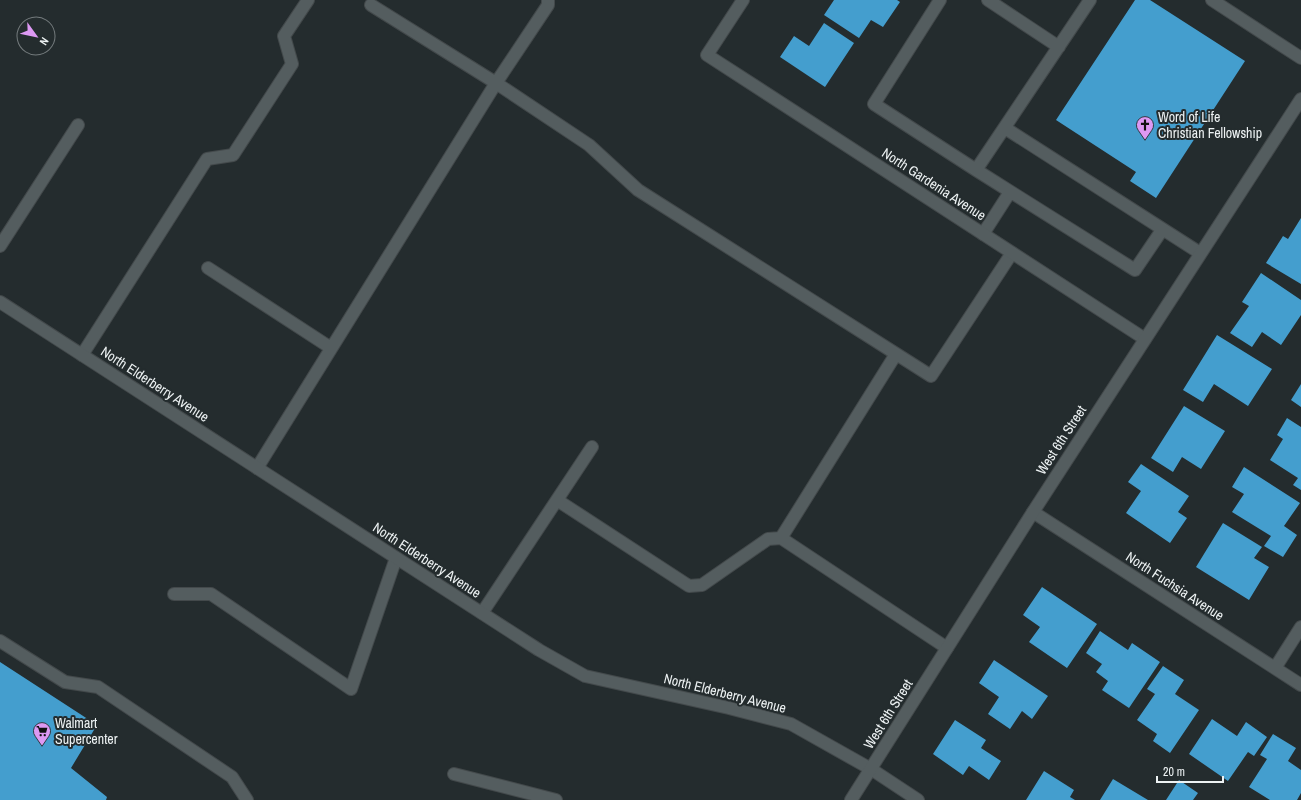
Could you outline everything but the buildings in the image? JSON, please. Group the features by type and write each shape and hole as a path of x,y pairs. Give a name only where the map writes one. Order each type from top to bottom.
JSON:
{"street":[{"path":"82,355 207,159 233,155 292,64 284,36 308,0"},
{"path":"257,468 496,83 548,5 548,0"},
{"name":"North Gardenia Avenue","path":"743,0 707,55 1145,339"},
{"path":"940,0 874,104 1010,192 1135,270 1162,230"},
{"path":"988,0 1059,47"},
{"path":"976,170 1090,0"},
{"path":"1212,0 1301,58"},
{"path":"371,5 496,83 589,145 638,190 931,376 1012,253"},
{"name":"West 6th Street","path":"851,800 1033,512 1301,99"},
{"path":"0,246 78,125"},
{"path":"1005,128 1200,254"},
{"path":"983,234 1010,192"},
{"path":"208,268 331,348"},
{"name":"North Elderberry Avenue","path":"0,302 539,650 585,676 729,708 791,724 871,769 918,800"},
{"path":"781,538 896,354"},
{"path":"482,613 592,446"},
{"path":"557,500 689,586 702,585 768,538 781,538 947,648"},
{"name":"North Fuchsia Avenue","path":"1033,512 1301,685"},
{"path":"174,594 211,594 351,689 396,558"},
{"path":"1274,668 1301,627"},
{"path":"0,641 65,682 98,686 232,777 247,800"},
{"path":"454,774 556,800"}],"place":[{"name":"Word of Life Christian Fellowship","path":"1145,140"},
{"name":"Walmart Supercenter","path":"42,746"}]}
